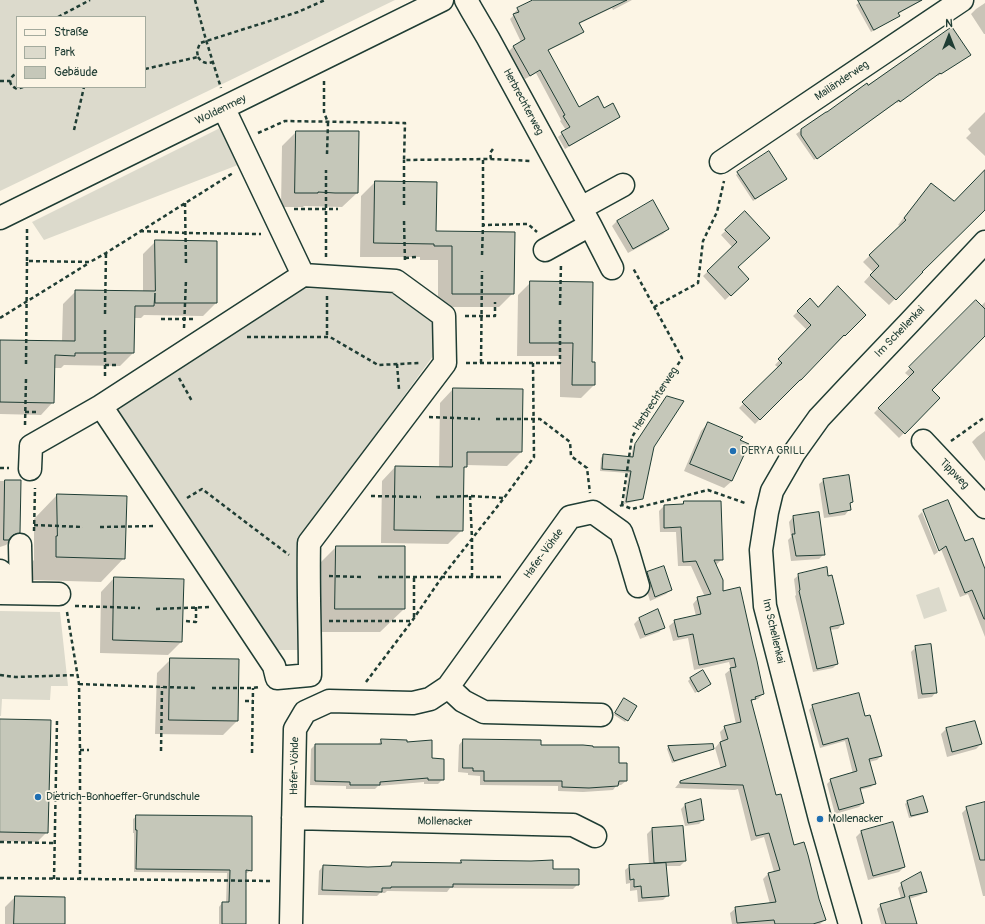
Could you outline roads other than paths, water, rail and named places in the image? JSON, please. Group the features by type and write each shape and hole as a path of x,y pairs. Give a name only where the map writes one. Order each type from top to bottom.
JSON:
{"street":[{"name":"Woldenmey","path":"0,218 442,0"},
{"name":"Herbrechterweg","path":"466,0 585,217 622,266"},
{"name":"Mailänderweg","path":"721,162 962,0"},
{"path":"224,108 303,275"},
{"path":"549,249 623,185"},
{"name":"Im Schellenkai","path":"850,924 820,819 765,606 761,550 767,512 772,491 794,453 819,418 985,242"},
{"path":"30,469 31,446 103,404 303,275 396,281 444,316 444,363 309,543 310,675 277,678 274,666 169,508 103,404"},
{"name":"Tippweg","path":"929,447 985,507"},
{"name":"Hafer-Vöhde","path":"291,924 295,729 305,712 329,702 413,703 430,699 448,688 570,517 593,512 621,532 638,586"},
{"path":"10,593 27,538"},
{"path":"0,571 10,593"},
{"path":"10,593 66,603"},
{"path":"448,688 463,700 484,712 601,715"},
{"name":"Mollenacker","path":"293,818 573,825 595,836"}],"place":[{"name":"DERYA GRILL","path":"733,451"},
{"name":"Dietrich-Bonhoeffer-Grundschule","path":"38,797"},
{"name":"Mollenacker","path":"820,819"}]}
